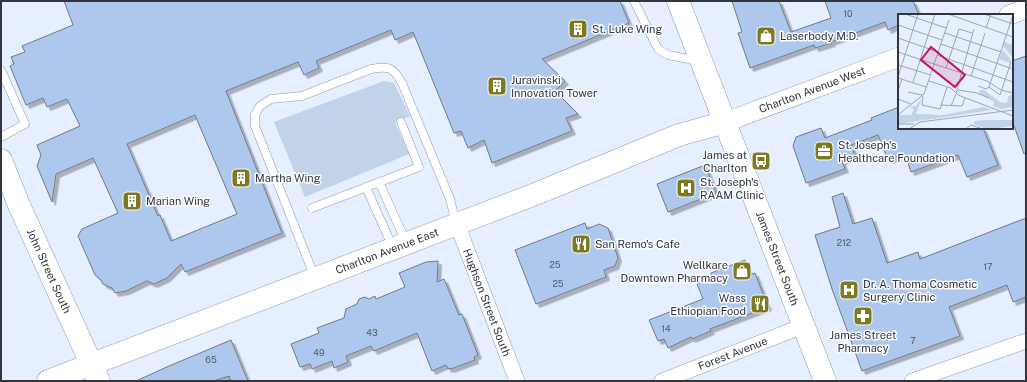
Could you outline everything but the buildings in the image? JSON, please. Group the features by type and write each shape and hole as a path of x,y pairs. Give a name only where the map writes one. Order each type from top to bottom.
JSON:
{"main road":[{"name":"James Street South","path":"678,1 825,381"},
{"name":"Charlton Avenue East","path":"48,381 95,372 315,278 538,193 679,135 726,122"},
{"name":"John Street South","path":"1,160 19,205 95,372"}],"street":[{"path":"1012,14 1026,9"},
{"name":"Charlton Avenue West","path":"726,122 898,57"},
{"name":"Hughson Street South","path":"457,224 517,381"},
{"name":"Forest Avenue","path":"668,380 803,326"},
{"path":"912,381 1026,341"}],"lane":[{"path":"634,1 658,49 668,55 702,62"},
{"path":"315,278 255,126 255,115 260,106 271,99 302,96 371,69 383,67 392,69 398,75 402,83 450,199 457,224"},
{"path":"1,70 26,124 1,136"},
{"path":"312,208 420,167 401,122"},
{"path":"379,182 400,246"},
{"path":"366,187 400,246"}],"shaded area":[{"path":"384,81 394,83 410,116 395,123 409,154 305,197 274,122"}],"place":[{"name":"St. Luke Wing","path":"578,29"},
{"name":"Laserbody M.D.","path":"766,36"},
{"name":"Juravinski Innovation Tower","path":"497,86"},
{"name":"St. Joseph's Healthcare Foundation","path":"824,151"},
{"name":"James at Charlton","path":"761,161"},
{"name":"Martha Wing","path":"241,178"},
{"name":"St. Joseph's RAAM Clinic","path":"686,188"},
{"name":"Marian Wing","path":"132,201"},
{"name":"San Remo's Cafe","path":"581,244"},
{"name":"Wellkare Downtown Pharmacy","path":"742,271"},
{"name":"Dr. A. Thoma Cosmetic Surgery Clinic","path":"849,290"},
{"name":"Wass Ethiopian Food","path":"760,304"},
{"name":"James Street Pharmacy","path":"863,316"}]}
